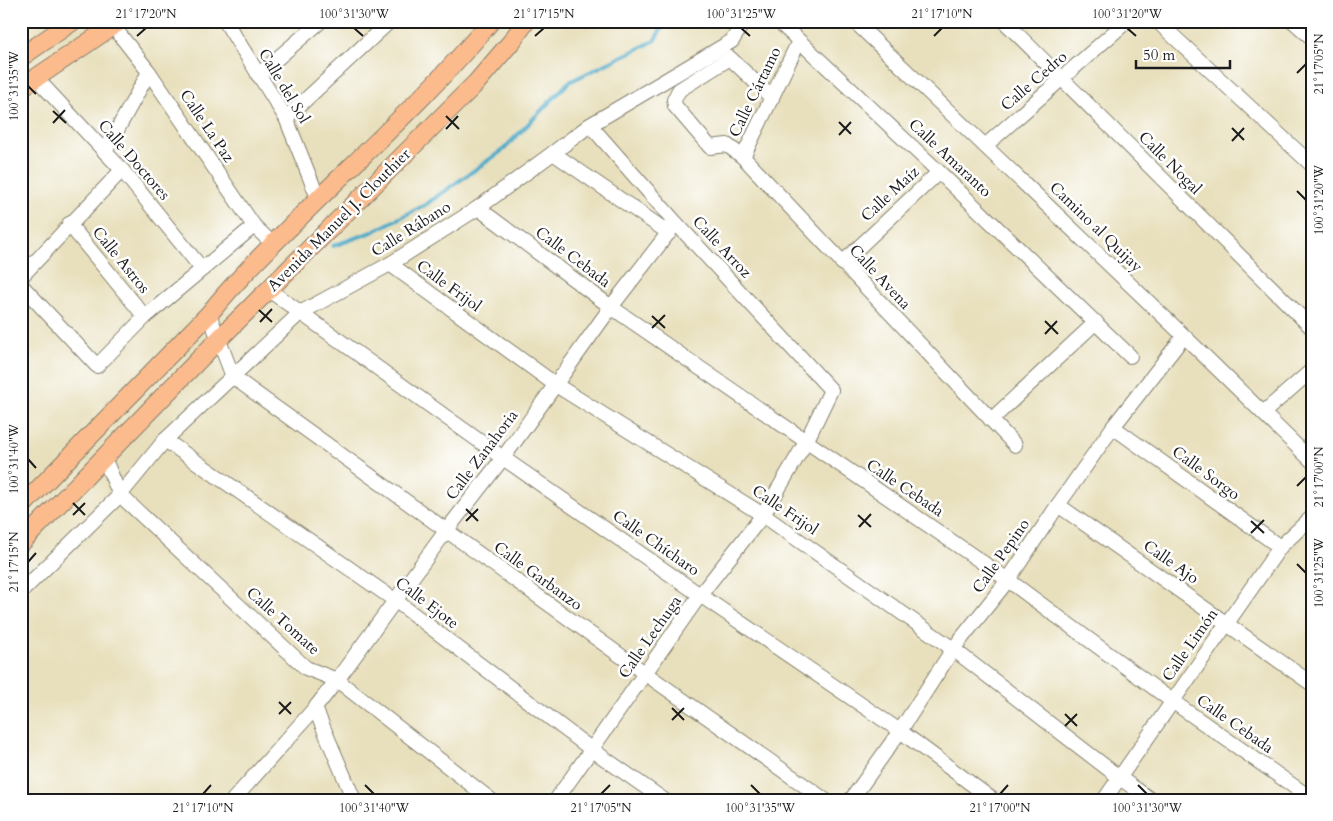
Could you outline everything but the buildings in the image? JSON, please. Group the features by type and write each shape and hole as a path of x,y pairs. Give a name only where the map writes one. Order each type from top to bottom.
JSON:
{"main road":[{"path":"21,57 73,21"},
{"name":"Avenida Manuel J. Clouthier","path":"21,507 209,314 223,296 318,198 458,61 491,21"},
{"name":"Avenida Manuel J. Clouthier","path":"21,543 218,340 476,84 526,21"},
{"path":"21,88 116,24"}],"street":[{"name":"Calle del Sol","path":"225,21 286,118 318,198"},
{"path":"258,75 321,21"},
{"name":"Calle Rábano","path":"21,592 120,494 165,440 300,313 390,264 478,208 590,125 732,41 744,21"},
{"name":"Calle Amaranto","path":"778,21 939,172 1130,356"},
{"name":"Camino al Quijay","path":"854,21 1312,461"},
{"name":"Calle Nogal","path":"1004,21 1312,328"},
{"name":"Calle Cedro","path":"985,146 1128,21"},
{"path":"1157,21 1312,165"},
{"path":"1293,21 1312,38"},
{"name":"Calle La Paz","path":"116,24 254,226 273,244"},
{"path":"286,118 381,24"},
{"name":"Calle Cártamo","path":"743,158 799,41"},
{"name":"Calle Avena","path":"772,98 730,58 679,90 674,100 675,106 710,147 727,145 743,158 1015,445"},
{"path":"105,152 149,72"},
{"name":"Calle Doctores","path":"36,78 122,170 202,268"},
{"name":"Calle Arroz","path":"590,125 672,228 831,390"},
{"name":"Calle Arroz","path":"553,153 672,228"},
{"path":"21,277 122,170"},
{"name":"Calle Maíz","path":"842,263 939,172"},
{"name":"Calle Cebada","path":"478,208 611,307 1008,580 1172,701 1312,799"},
{"name":"Calle Astros","path":"69,224 145,317"},
{"path":"21,285 97,366 145,317 254,226"},
{"name":"Calle Zanahoria","path":"233,800 338,680 446,532 503,458 611,307 672,228"},
{"name":"Calle Frijol","path":"390,264 556,385 763,515 953,649 1151,800"},
{"name":"Calle Chícharo","path":"269,290 503,458 900,731 993,800"},
{"path":"209,314 233,377"},
{"path":"992,420 1096,322"},
{"name":"Calle Pepino","path":"851,800 900,731 953,649 1008,580 1113,427 1184,336"},
{"path":"1263,413 1312,370"},
{"name":"Calle Garbanzo","path":"233,377 446,532 825,800"},
{"name":"Calle Lechuga","path":"556,800 700,595 763,515 806,442 831,390"},
{"name":"Calle Sorgo","path":"1113,427 1280,547"},
{"name":"Calle Ejote","path":"165,440 396,601 591,749 664,800"},
{"name":"Calle Tomate","path":"104,458 120,494 306,668 338,680 490,800"},
{"name":"Calle Ajo","path":"1058,505 1312,684"},
{"name":"Calle Limón","path":"1104,800 1280,547 1312,517"},
{"path":"315,708 354,800"}],"waterway":[{"path":"333,246 372,232 425,205 503,150 569,82 654,41 666,21"}]}
